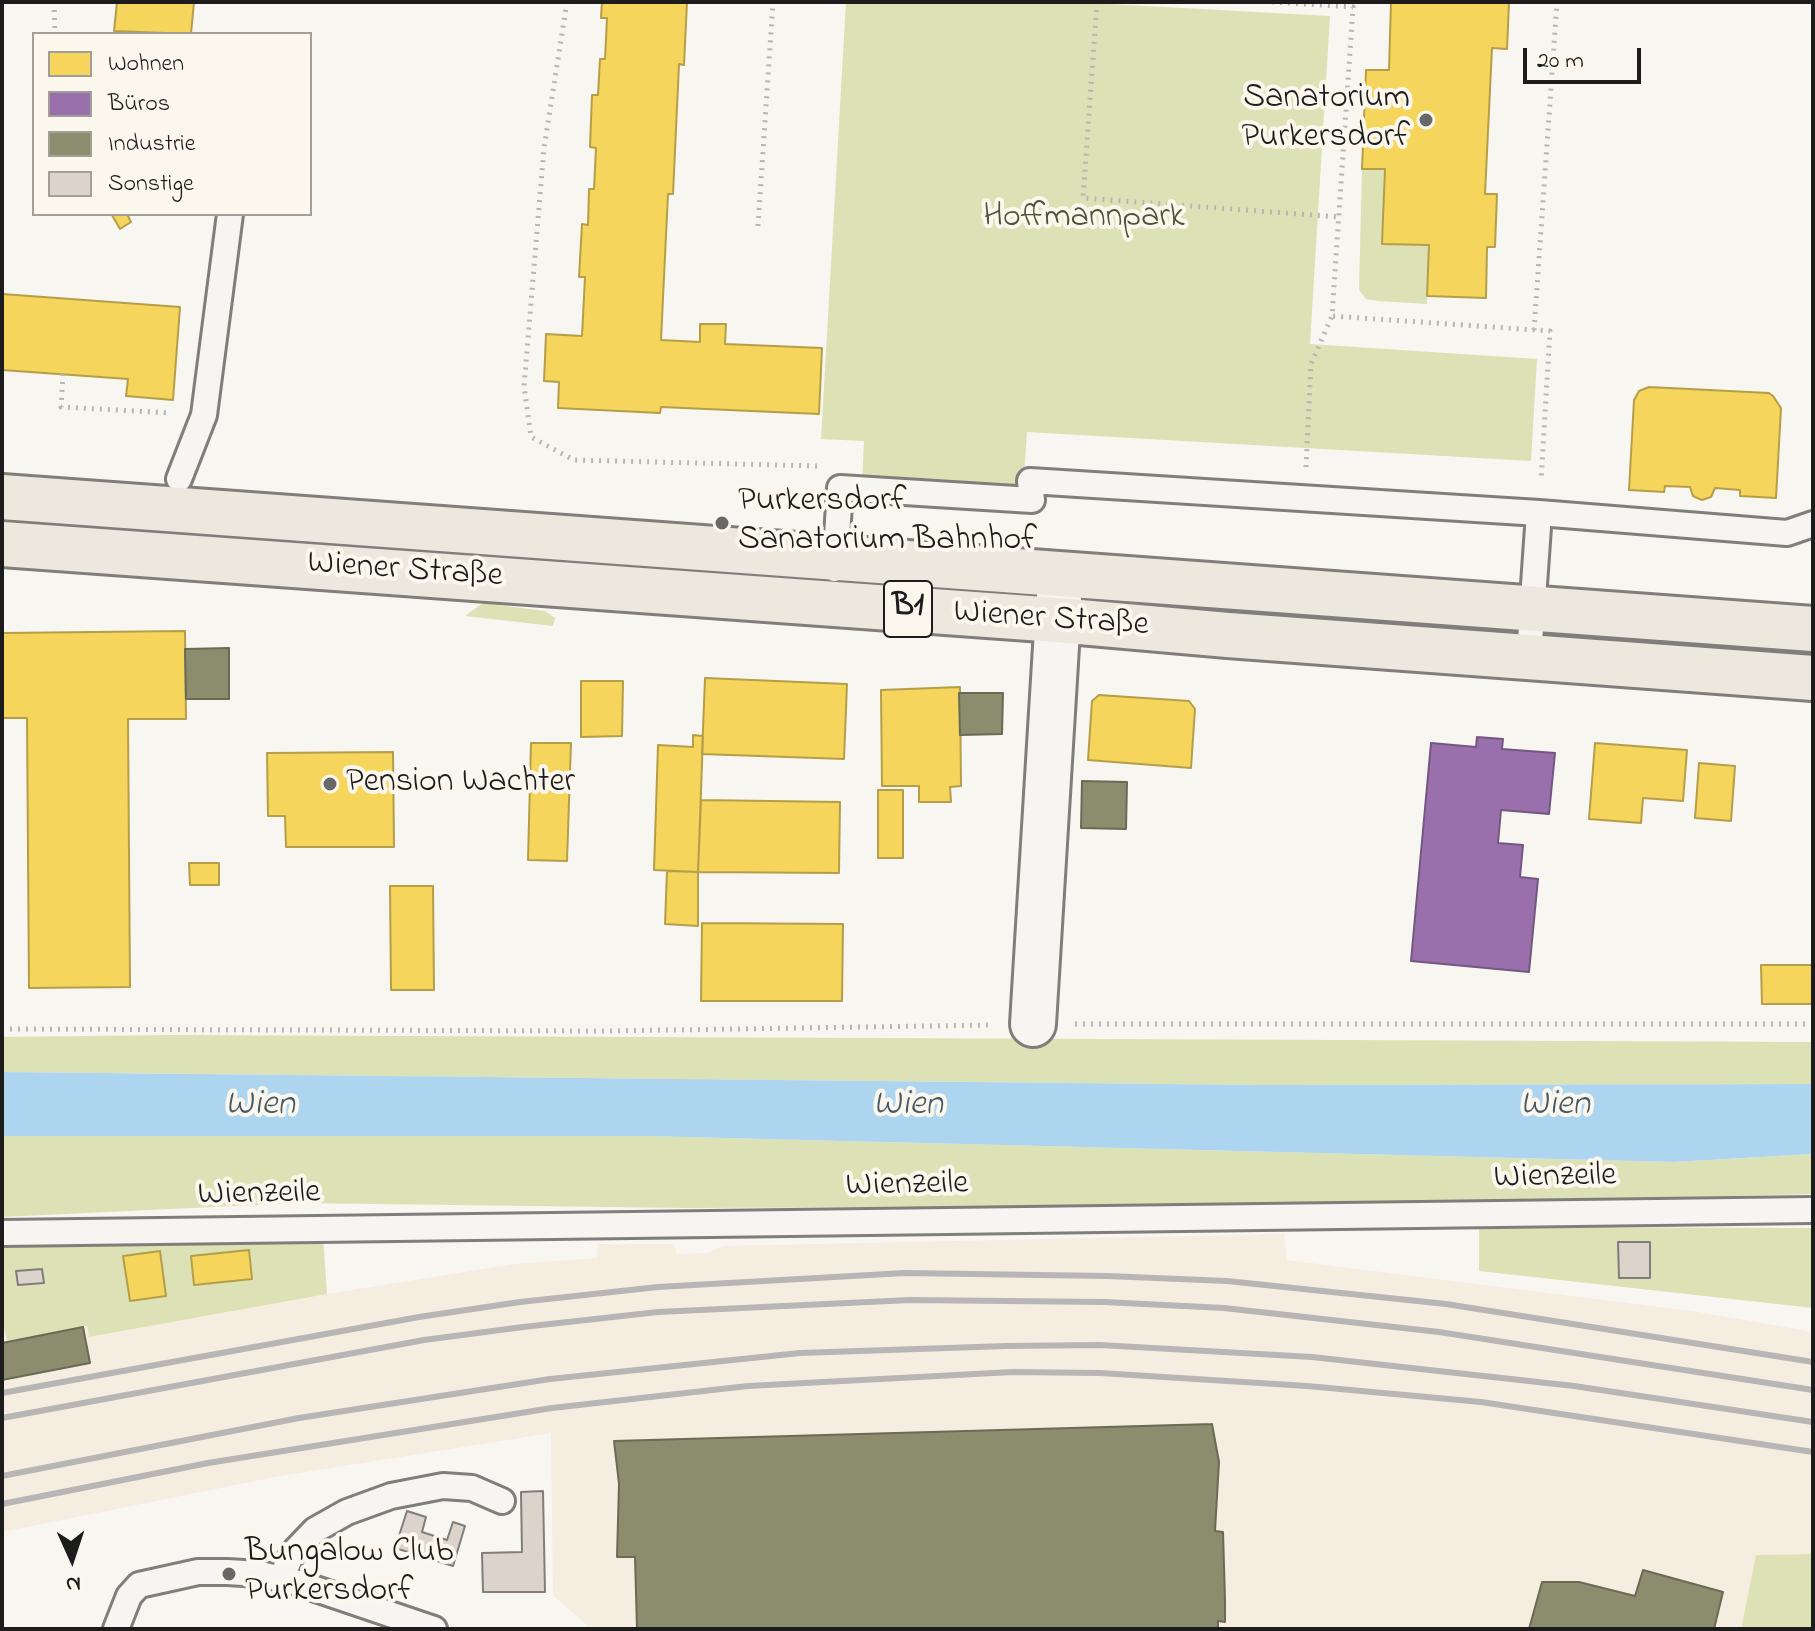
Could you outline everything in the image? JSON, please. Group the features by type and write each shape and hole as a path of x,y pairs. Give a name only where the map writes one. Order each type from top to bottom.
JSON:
{"main road":[{"name":"Wiener Straße","path":"2,497 1813,629"},
{"name":"Wiener Straße","path":"2,544 1813,678"}],"street":[{"path":"1033,1024 1060,575"}],"lane":[{"path":"179,479 204,415 230,216"},
{"path":"832,604 840,488 1032,500 1030,481 1539,513 1787,533 1813,524"},
{"path":"1529,656 1539,513"},
{"name":"Wienzeile","path":"2,1233 1813,1210"},
{"path":"281,1578 292,1554 315,1530 347,1512 391,1496 443,1486 472,1488 502,1501"},
{"path":"116,1629 129,1596 139,1585 198,1572 260,1574 281,1578 434,1629"}],"path":[{"path":"54,2 55,32"},
{"path":"567,2 544,148 524,386 531,437 574,460 840,468 840,488"},
{"path":"758,226 773,2"},
{"path":"1097,2 1083,198 1339,217"},
{"path":"1272,2 1353,7 1332,316 1311,364 1305,499"},
{"path":"1534,330 1557,2"},
{"path":"1332,316 1550,331 1539,513"},
{"path":"63,374 61,407 204,415"},
{"path":"2,1029 603,1031 1033,1024 1813,1024"}],"shaded area":[{"path":"1284,1234 1287,1260 1698,1312 1813,1332 1813,1554 1756,1555 1741,1629 591,1629 553,1595 551,1433 280,1476 2,1532 2,1342 87,1326 90,1337 515,1264 597,1258 598,1244 674,1244 677,1254 708,1253 723,1246"}],"green space":[{"name":"Hoffmannpark","path":"846,2 1073,2 1330,16 1310,344 1537,359 1531,461 1027,432 1023,492 862,483 864,441 821,439"},
{"path":"1362,169 1385,169 1382,244 1429,245 1427,304 1366,299 1359,290"},
{"path":"483,603 545,611 555,618 553,626 465,616"},
{"path":"171,1035 1813,1042 1813,1084 1264,1085 2,1072 2,1037"},
{"path":"2,1136 645,1136 1674,1162 1813,1154 1813,1194 1449,1203 985,1207 685,1208 298,1203 2,1217"},
{"path":"1479,1227 1813,1228 1813,1308 1479,1271"},
{"path":"323,1236 327,1294 89,1337 87,1326 7,1341 2,1320 2,1239"},
{"path":"1813,1554 1813,1629 1741,1629 1756,1555"}],"water":[{"name":"Wien","path":"2,1072 1264,1085 1813,1084 1813,1154 1674,1162 645,1136 2,1136"}],"building: Wohnen":[{"path":"117,2 194,2 191,32 114,31"},
{"path":"602,2 687,2 684,65 679,64 673,194 668,194 661,340 700,342 700,324 726,324 725,344 822,348 819,414 661,407 660,413 558,408 559,382 544,381 546,334 582,336 585,277 579,277 582,224 588,225 589,189 594,189 596,148 590,147 592,95 598,95 600,59 605,59 607,18 601,18"},
{"name":"Sanatorium Purkersdorf","path":"1391,2 1509,2 1507,49 1492,48 1485,194 1497,194 1495,247 1487,247 1486,298 1427,296 1429,245 1382,244 1385,169 1362,169 1366,70 1389,70"},
{"path":"113,216 128,216 131,222 120,229"},
{"path":"2,294 180,307 173,400 126,396 128,379 2,370"},
{"path":"1649,387 1769,393 1773,396 1781,408 1776,498 1740,496 1740,490 1715,488 1711,497 1702,500 1693,496 1690,487 1665,486 1664,492 1629,490 1634,400 1639,391"},
{"path":"185,631 186,719 128,719 130,987 29,988 27,718 2,718 2,633"},
{"path":"705,678 847,684 844,759 702,754"},
{"path":"581,681 623,681 622,736 581,737"},
{"path":"960,687 961,786 950,787 951,802 919,802 919,786 882,786 881,690"},
{"path":"1099,695 1189,701 1195,709 1191,768 1088,760 1092,701"},
{"path":"693,735 703,736 698,872 654,870 658,745 693,747"},
{"path":"531,743 571,743 567,861 528,860"},
{"path":"1595,743 1687,750 1683,801 1643,798 1641,823 1589,819"},
{"name":"Pension Wachter","path":"393,752 394,847 286,847 285,816 268,816 267,753"},
{"path":"1699,763 1735,766 1731,821 1695,818"},
{"path":"878,790 903,790 903,858 878,858"},
{"path":"701,800 840,802 839,873 698,872"},
{"path":"189,863 219,863 219,885 190,885"},
{"path":"667,871 698,872 698,926 665,924"},
{"path":"390,886 433,886 434,990 391,990"},
{"path":"702,923 843,924 842,1001 701,1001"},
{"path":"1812,941 1813,1004 1762,1004 1761,965 1812,965"},
{"path":"249,1250 252,1279 194,1285 191,1256"},
{"path":"160,1251 166,1296 130,1301 123,1256"}],"building: Büros":[{"path":"1477,737 1503,739 1502,749 1555,753 1549,814 1501,810 1498,843 1523,845 1520,877 1538,879 1529,972 1411,961 1431,743 1476,747"}],"building: Industrie":[{"path":"229,648 229,699 186,699 185,649"},
{"path":"959,693 1003,693 1002,734 960,735"},
{"path":"1082,781 1127,782 1126,829 1081,828"},
{"path":"83,1327 90,1363 2,1380 2,1343"},
{"path":"1212,1424 1219,1462 1215,1531 1223,1532 1225,1600 1225,1622 1218,1621 1218,1629 637,1629 635,1557 617,1557 619,1484 614,1441"},
{"path":"1643,1570 1723,1592 1714,1629 1529,1629 1542,1582 1579,1582 1635,1596"}],"building: Sonstige":[{"path":"1618,1242 1650,1242 1650,1278 1619,1278"},
{"path":"42,1269 44,1283 18,1285 16,1271"},
{"path":"543,1491 545,1592 483,1592 482,1553 522,1552 521,1492"},
{"path":"407,1511 426,1517 422,1532 447,1540 453,1522 465,1526 453,1566 395,1548"}],"railway":[{"path":"2,1393 419,1317 520,1302 658,1287 905,1273 1227,1281 1446,1304 1813,1362"},
{"path":"2,1418 424,1340 523,1327 658,1312 910,1300 1104,1302 1224,1308 1439,1332 1813,1390"},
{"path":"2,1476 299,1418 550,1379 800,1353 1006,1346 1100,1345 1312,1357 1574,1386 1813,1422"},
{"path":"2,1504 208,1463 552,1408 748,1386 1013,1372 1100,1373 1307,1386 1481,1402 1813,1452"}],"place":[{"name":"Sanatorium Purkersdorf","path":"1426,120"},
{"name":"Purkersdorf Sanatorium Bahnhof","path":"722,523"},
{"name":"Pension Wachter","path":"330,784"},
{"name":"Bungalow Club Purkersdorf","path":"229,1574"}]}
